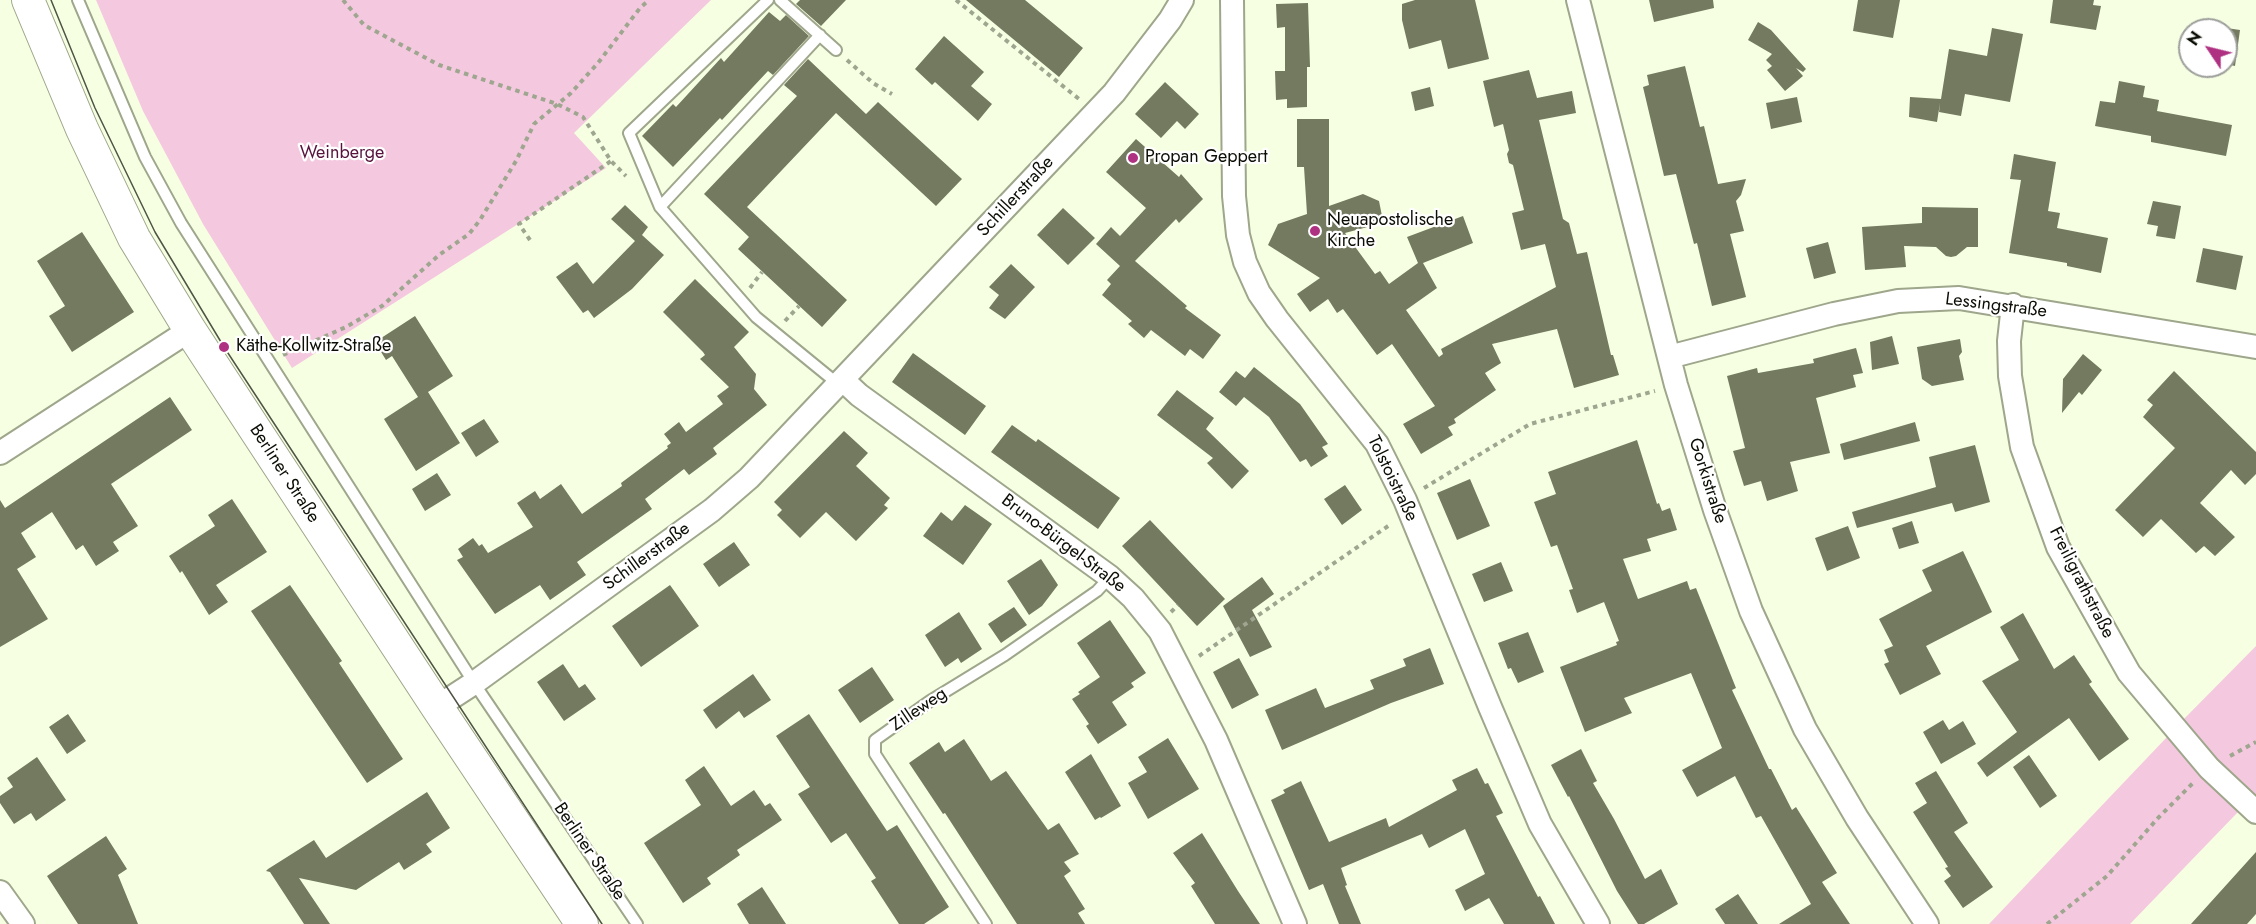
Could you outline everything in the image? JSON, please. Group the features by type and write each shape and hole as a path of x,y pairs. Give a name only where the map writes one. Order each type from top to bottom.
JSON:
{"street":[{"name":"Berliner Straße","path":"28,0 82,129 122,213 190,330 582,924"},
{"name":"Schillerstraße","path":"437,707 474,683 712,510 749,478 1096,113 1170,20 1182,0"},
{"name":"Tolstoistraße","path":"1232,0 1234,196 1238,235 1245,262 1259,293 1278,319 1372,435 1408,505 1540,824 1598,924"},
{"name":"Gorkistraße","path":"1578,0 1676,385 1715,510 1743,589 1783,684 1805,729 1857,818 1927,924"},
{"name":"Lessingstraße","path":"1669,357 1834,314 1898,300 1959,298 2013,305 2256,347"},
{"name":"Freiligrathstraße","path":"2013,305 2008,341 2010,376 2022,447 2058,547 2129,673 2209,768 2256,812"},
{"path":"0,453 190,330"},
{"name":"Bruno-Bürgel-Straße","path":"841,382 1110,577 1133,598 1160,631 1223,756 1295,924"},
{"path":"0,893 22,924"}],"lane":[{"name":"Berliner Straße","path":"78,0 145,157 181,223 474,683 637,924"},
{"path":"768,0 629,133 660,207 756,317 841,382"},
{"path":"780,0 836,50"},
{"path":"660,207 820,35"},
{"name":"Zilleweg","path":"986,924 875,754 875,740 930,701 1024,642 1097,591 1110,577"}],"path":[{"path":"343,0 364,25 440,65 557,104 583,117 611,161 519,224 530,240"},
{"path":"269,362 346,327 382,306 439,255 469,234 498,191 534,124 571,93 649,0"},
{"path":"956,0 1096,113"},
{"path":"865,76 892,94"},
{"path":"1179,670 1233,635 1408,505 1530,423 1676,385"},
{"path":"2047,924 2107,876 2158,818 2209,768"}],"green space":[{"name":"Weinberge","path":"96,0 711,0 574,133 606,168 292,368 203,224 143,111"},
{"path":"2256,646 2256,794 2250,800 2179,724"},
{"path":"2167,737 2238,812 2130,924 1989,924"}],"building":[{"path":"800,0 846,0 821,26 796,4"},
{"path":"966,0 1025,0 1083,48 1059,77"},
{"path":"1415,0 1475,0 1489,59 1448,69 1441,40 1409,49 1402,20 1402,4"},
{"path":"1649,0 1713,0 1714,8 1654,22"},
{"path":"1858,0 1900,0 1893,38 1853,31"},
{"path":"2053,0 2094,0 2093,5 2101,6 2096,30 2050,23"},
{"path":"1308,3 1310,67 1307,67 1307,107 1287,108 1287,99 1276,100 1275,71 1285,71 1285,27 1277,28 1276,4"},
{"path":"769,12 780,21 786,15 809,36 773,75 768,71 673,167 642,136 673,104 676,107 721,58 724,62"},
{"path":"1758,22 1771,30 1806,69 1803,72 1796,68 1803,76 1785,91 1767,70 1772,66 1766,60 1772,54 1748,40"},
{"path":"1992,28 2023,34 2010,102 1965,94 1961,116 1939,112 1940,103 1937,122 1909,117 1910,97 1941,99 1949,49 1987,56"},
{"path":"944,36 984,72 971,86 992,104 978,121 935,82 932,85 915,69"},
{"path":"808,59 866,114 878,102 962,179 936,206 836,113 747,207 847,300 822,327 738,249 749,237 704,194 797,96 784,85"},
{"path":"1685,66 1700,127 1704,126 1718,184 1746,179 1741,195 1736,201 1744,231 1730,234 1746,297 1712,306 1697,243 1694,244 1676,174 1664,176 1643,87 1649,85 1647,75"},
{"path":"1529,70 1537,98 1572,91 1576,113 1539,120 1563,219 1569,223 1577,254 1587,252 1611,355 1613,355 1619,375 1574,388 1557,329 1492,344 1501,363 1485,373 1496,390 1454,419 1456,423 1448,427 1453,435 1421,454 1403,424 1435,406 1392,344 1377,355 1343,309 1337,313 1328,299 1310,312 1297,294 1320,278 1268,245 1278,224 1307,214 1304,167 1297,167 1297,119 1329,119 1329,206 1363,194 1379,201 1382,216 1375,225 1345,233 1375,274 1380,271 1389,284 1418,263 1407,237 1463,216 1473,243 1423,263 1437,288 1406,310 1439,357 1443,354 1441,349 1556,287 1545,244 1521,250 1512,213 1524,210 1513,165 1509,163 1507,154 1509,150 1503,124 1494,127 1483,81"},
{"path":"2119,81 2145,86 2143,97 2159,100 2157,111 2232,125 2226,156 2151,142 2151,136 2095,126 2100,101 2115,103"},
{"path":"1165,82 1199,114 1185,129 1177,121 1161,138 1135,114"},
{"path":"1430,87 1434,106 1415,111 1411,92"},
{"path":"1797,97 1802,122 1771,129 1766,103"},
{"path":"1136,139 1179,177 1181,174 1203,199 1179,223 1176,219 1135,261 1187,306 1185,308 1221,335 1203,359 1190,349 1185,356 1151,330 1144,338 1128,324 1132,321 1102,295 1111,284 1107,280 1120,266 1096,244 1111,227 1120,236 1146,208 1106,172"},
{"path":"2014,154 2056,162 2048,211 2060,213 2057,228 2108,238 2101,273 2067,266 2067,263 2009,253 2021,180 2010,179"},
{"path":"2153,201 2181,206 2175,239 2156,236 2158,226 2147,224"},
{"path":"625,205 648,227 642,235 664,255 632,289 594,318 588,310 583,313 556,277 577,262 593,284 635,241 611,219"},
{"path":"1922,207 1978,208 1978,247 1967,247 1956,256 1951,257 1946,256 1936,247 1904,246 1906,267 1865,270 1862,227 1922,223"},
{"path":"1063,208 1095,238 1068,265 1037,235"},
{"path":"82,232 134,312 72,352 49,316 65,306 37,261"},
{"path":"1828,242 1836,273 1814,279 1806,248"},
{"path":"2203,248 2243,256 2236,290 2196,282"},
{"path":"1011,264 1035,287 1005,319 989,308 999,295 989,287"},
{"path":"695,279 749,332 734,347 756,374 754,389 767,405 713,448 717,454 689,475 684,469 645,499 652,509 577,562 586,575 550,600 540,585 495,614 457,560 463,557 458,549 473,538 479,546 482,544 488,553 533,527 517,503 535,491 540,499 561,484 582,514 622,486 621,483 668,448 667,446 671,443 664,434 679,422 686,432 723,404 717,396 729,387 700,359 705,355 703,352 663,312"},
{"path":"415,316 453,376 428,392 460,443 416,471 384,419 418,397 392,356 386,360 375,342"},
{"path":"1892,336 1899,364 1872,370 1870,342"},
{"path":"1960,339 1962,352 1959,356 1964,380 1932,386 1922,379 1917,347"},
{"path":"1856,348 1863,373 1853,375 1856,387 1816,398 1830,453 1790,462 1798,491 1767,501 1761,481 1744,486 1733,451 1745,448 1727,376 1757,368 1758,373 1814,363 1813,359"},
{"path":"913,353 986,406 965,435 892,382"},
{"path":"2083,354 2102,370 2082,395 2079,392 2062,413 2063,379"},
{"path":"1254,367 1300,404 1328,444 1322,447 1328,456 1311,467 1306,459 1300,462 1269,417 1244,397 1236,406 1219,392 1236,371 1245,378"},
{"path":"2174,371 2256,452 2256,474 2245,485 2231,470 2200,503 2235,537 2215,556 2204,546 2196,553 2161,519 2143,537 2115,510 2175,448 2143,417 2153,405 2147,400"},
{"path":"1177,390 1214,418 1206,429 1249,471 1232,489 1207,463 1213,458 1157,415"},
{"path":"170,397 192,430 111,484 138,526 113,542 119,551 96,566 83,545 76,550 52,512 21,533 36,557 17,569 48,619 0,647 0,500 5,508"},
{"path":"484,419 499,442 476,457 461,433"},
{"path":"1915,422 1920,441 1844,460 1840,444"},
{"path":"1012,425 1036,442 1038,439 1120,498 1098,529 991,452"},
{"path":"844,431 868,453 856,466 890,498 884,505 888,508 856,541 826,512 800,538 777,515 782,510 774,502"},
{"path":"1637,440 1657,504 1659,503 1662,511 1670,508 1677,530 1647,539 1651,551 1623,559 1638,599 1687,581 1690,590 1696,588 1736,688 1732,690 1769,769 1792,810 1796,807 1837,873 1822,882 1850,924 1779,924 1811,904 1761,816 1756,818 1735,776 1697,797 1682,770 1722,748 1691,673 1624,698 1632,713 1585,732 1560,667 1617,645 1616,642 1619,641 1604,602 1577,613 1569,590 1573,589 1557,545 1551,547 1534,502 1556,494 1548,472"},
{"path":"1975,445 1990,502 1955,512 1952,503 1857,528 1852,512 1936,487 1929,457"},
{"path":"437,473 451,495 425,511 412,489"},
{"path":"1470,479 1490,526 1457,540 1437,493"},
{"path":"1345,485 1362,510 1342,525 1324,499"},
{"path":"232,499 267,552 216,585 228,602 209,615 182,571 180,573 169,556 215,526 208,515"},
{"path":"965,505 992,524 963,565 923,536 941,512 952,521"},
{"path":"1150,520 1225,599 1197,626 1122,546"},
{"path":"1912,521 1919,543 1899,549 1892,528"},
{"path":"1848,526 1860,558 1827,571 1815,538"},
{"path":"734,542 750,565 719,587 703,564"},
{"path":"1963,551 1992,612 1926,646 1941,674 1900,695 1884,664 1889,662 1884,650 1893,646 1879,619 1932,591 1922,570"},
{"path":"1041,559 1058,585 1042,606 1029,615 1007,581"},
{"path":"1501,562 1513,591 1484,602 1472,574"},
{"path":"1262,577 1274,594 1252,610 1272,647 1250,657 1223,606"},
{"path":"290,585 342,661 339,663 403,759 367,783 251,611"},
{"path":"670,585 699,626 641,667 612,626"},
{"path":"1014,607 1027,625 1001,643 988,624"},
{"path":"959,612 982,649 961,663 958,658 945,667 925,635"},
{"path":"2023,613 2054,669 2074,655 2092,682 2089,684 2129,739 2099,761 2069,718 1987,777 1977,763 2017,732 1982,681 2019,660 2000,627"},
{"path":"1110,620 1146,673 1131,683 1134,687 1112,702 1127,725 1098,744 1086,726 1089,724 1072,699 1100,677 1077,643"},
{"path":"1528,632 1544,672 1518,683 1511,668 1508,669 1498,643"},
{"path":"1430,648 1444,684 1391,703 1282,750 1265,710 1316,688 1325,708 1374,689 1370,680 1406,666 1403,659"},
{"path":"1239,658 1259,695 1232,709 1213,672"},
{"path":"563,664 579,688 585,684 596,699 564,721 537,682"},
{"path":"872,667 894,700 860,723 838,690"},
{"path":"753,674 771,700 744,718 739,711 716,729 703,710"},
{"path":"68,714 86,741 67,754 49,727"},
{"path":"809,714 887,831 897,825 949,907 924,924 899,924 871,881 876,878 846,833 831,843 798,794 810,787 776,736"},
{"path":"1943,720 1949,730 1963,721 1976,744 1941,764 1923,732"},
{"path":"1168,738 1199,789 1148,819 1128,783 1147,772 1138,757"},
{"path":"964,739 991,781 1006,771 1048,830 1059,823 1079,854 1064,862 1071,871 1064,876 1085,909 1078,913 1085,924 1017,924 945,813 943,814 909,763 939,742 945,752"},
{"path":"1581,749 1597,781 1593,783 1645,879 1661,869 1678,904 1644,924 1638,924 1617,891 1551,765"},
{"path":"1091,754 1121,806 1095,820 1065,772"},
{"path":"2029,755 2057,796 2040,808 2013,767"},
{"path":"37,757 66,800 36,821 31,813 14,824 0,803 0,796 13,787 7,778"},
{"path":"704,766 731,806 754,790 765,806 770,803 782,820 737,850 740,855 707,878 711,884 683,903 644,843 701,805 685,780"},
{"path":"1477,768 1485,784 1488,783 1503,813 1496,816 1538,897 1540,896 1555,924 1504,924 1489,898 1465,911 1455,890 1485,874 1465,829 1429,848 1422,834 1341,868 1347,885 1345,886 1361,924 1339,924 1323,884 1309,890 1271,800 1285,793 1283,790 1301,781 1329,842 1386,818 1389,827 1457,790 1452,780"},
{"path":"1936,771 1968,823 1954,832 1993,887 1963,908 1944,881 1951,876 1945,868 1948,867 1913,812 1927,803 1915,783"},
{"path":"427,792 450,828 426,844 432,852 404,870 399,862 356,890 299,878 330,924 304,924 270,872 266,871 314,840 326,858"},
{"path":"1202,833 1260,924 1215,924 1191,886 1195,883 1173,853"},
{"path":"106,836 127,869 118,875 138,924 78,924 47,876"},
{"path":"2256,852 2256,914 2247,924 2191,924"},
{"path":"762,887 786,924 749,924 737,904"},
{"path":"1738,894 1758,924 1725,924 1715,909"}],"tram line":[{"path":"51,0 95,108 155,232 224,347 602,924"}],"place":[{"name":"Propan Geppert","path":"1133,158"},
{"name":"Neuapostolische Kirche","path":"1315,231"},
{"name":"Käthe-Kollwitz-Straße","path":"224,347"}]}
